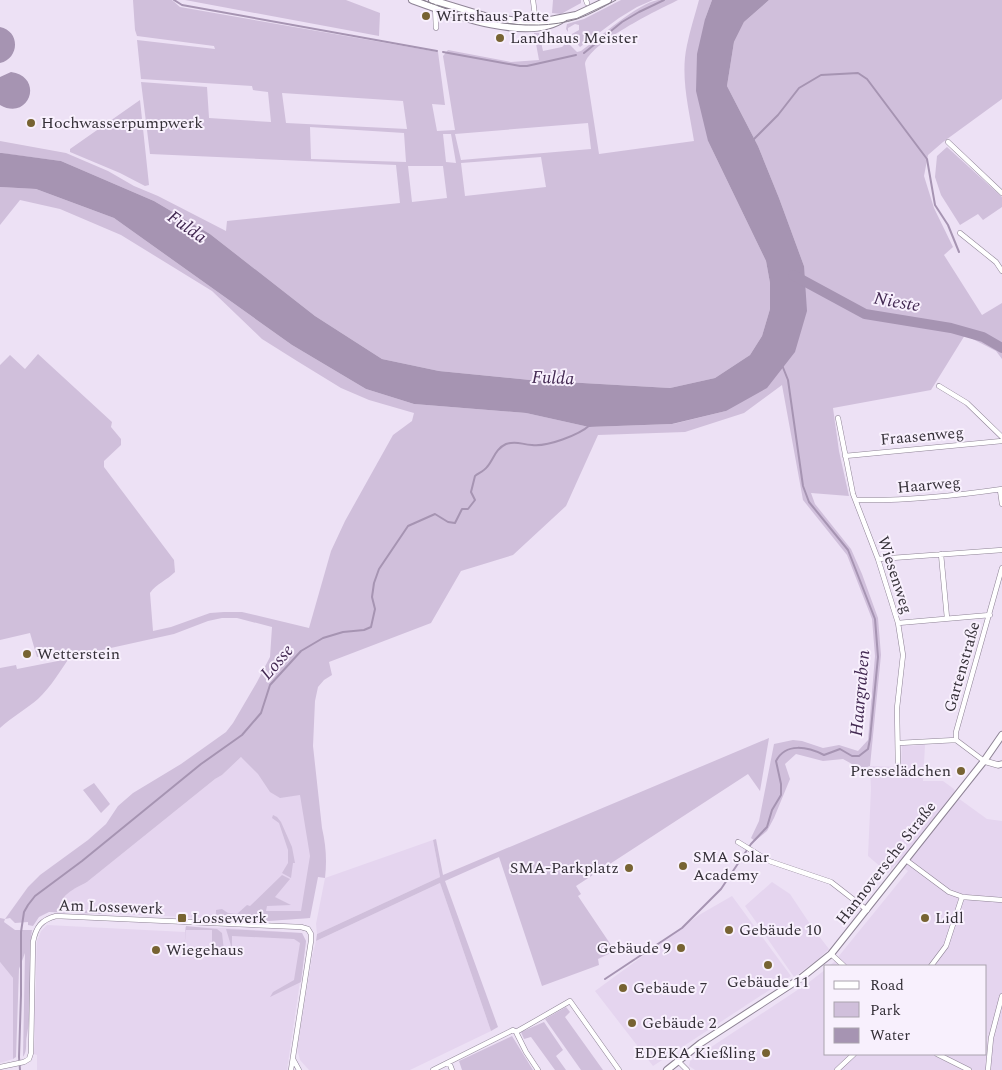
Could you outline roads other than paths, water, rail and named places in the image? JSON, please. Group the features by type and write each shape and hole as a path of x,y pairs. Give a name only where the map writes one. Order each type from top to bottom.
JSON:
{"main road":[{"path":"412,0 434,2 481,22 516,28 552,25 608,0"},
{"name":"Hannoversche Straße","path":"667,1070 701,1043 800,980 831,954 1002,735"}],"street":[{"path":"533,0 535,16"},
{"path":"434,2 436,28"},
{"path":"948,142 1002,193"},
{"path":"960,233 996,262 1002,272"},
{"path":"939,386 967,403 1002,437"},
{"name":"Wiesenweg","path":"838,418 853,494 857,500 878,559 898,623 902,655 897,708 898,767"},
{"name":"Fraasenweg","path":"845,456 1002,441"},
{"path":"1001,490 1002,504"},
{"name":"Haarweg","path":"857,500 906,500 1001,490"},
{"path":"878,559 1002,550"},
{"path":"941,554 947,618"},
{"name":"Gartenstraße","path":"956,740 956,732 1002,568"},
{"path":"898,623 990,615"},
{"path":"899,743 956,740 984,760 998,765 1002,764"},
{"path":"738,842 769,860 831,882 867,910"},
{"path":"906,860 949,892 962,897 1002,900"},
{"path":"932,965 946,946 962,897"},
{"name":"Am Lossewerk","path":"0,1067 24,1062 29,1059 33,942 36,929 47,918 56,916 301,927 308,929 311,934 311,941 293,1058"},
{"path":"831,954 843,965"},
{"path":"990,1069 992,1038 1002,996"},
{"path":"433,1070 514,1030 516,1032 570,1001 619,1070"},
{"path":"516,1032 538,1070"},
{"path":"837,1070 853,1055"},
{"path":"939,1055 969,1070"},
{"path":"291,1070 293,1058"},
{"path":"293,1058 300,1070"},
{"path":"678,1061 687,1070"},
{"path":"449,1062 452,1070"}],"water":[{"name":"Fulda","path":"712,0 769,0 744,22 734,42 727,86 758,146 804,266 807,311 795,352 767,388 726,411 672,424 589,427 526,413 414,404 366,389 292,345 114,218 36,189 0,187 0,153 2,153 61,161 154,201 210,234 315,316 382,359 439,371 530,380 670,388 715,378 750,355 762,336 770,309 770,283 766,261 708,141 696,91 697,54 705,19"},
{"path":"0,27 7,29 14,39 15,45 11,56 0,63"},
{"path":"11,72 21,76 28,82 30,89 29,97 25,103 19,108 10,109 0,105 0,77"}],"waterway":[{"path":"174,0 182,5 437,51"},
{"path":"584,53 622,22 664,0"},
{"path":"443,52 520,66 576,55"},
{"path":"753,140 778,115 799,88 821,75 858,73 867,79 927,159 935,205 948,225 959,252"},
{"name":"Nieste","path":"793,275 865,314 951,328 983,337 1002,348"},
{"name":"Haargraben","path":"605,979 682,928 721,889 751,844 767,827 772,810 781,795 781,784 776,761 780,755 791,749 804,748 824,755 840,749 852,756 859,756 868,749 878,657 875,619 848,550 809,502 803,486 788,380 782,365"},
{"name":"Losse","path":"20,1070 21,932 24,912 35,896 82,861 201,764 242,735 261,713 270,685 301,651 323,638 371,627 375,609 372,597 379,569 408,526 435,514 448,522 455,523 462,509 468,509 475,500 471,492 475,476 486,468 502,446 513,442 532,445 546,444 571,436 590,425"}],"tram line":[{"path":"423,0 479,18 519,25 539,25 577,19 616,0"}],"place":[{"name":"Wirtshaus Patte","path":"426,16"},
{"name":"Landhaus Meister","path":"500,38"},
{"name":"Hochwasserpumpwerk","path":"31,123"},
{"name":"Wetterstein","path":"27,654"},
{"name":"Presselädchen","path":"961,771"},
{"name":"SMA Solar Academy","path":"683,866"},
{"name":"SMA-Parkplatz","path":"629,868"},
{"name":"Lossewerk","path":"182,918"},
{"name":"Lidl","path":"925,918"},
{"name":"Gebäude 10","path":"729,930"},
{"name":"Gebäude 9","path":"681,948"},
{"name":"Wiegehaus","path":"156,950"},
{"name":"Gebäude 11","path":"768,965"},
{"name":"Gebäude 7","path":"623,988"},
{"name":"Gebäude 2","path":"632,1023"},
{"name":"EDEKA Kießling","path":"766,1053"}]}
